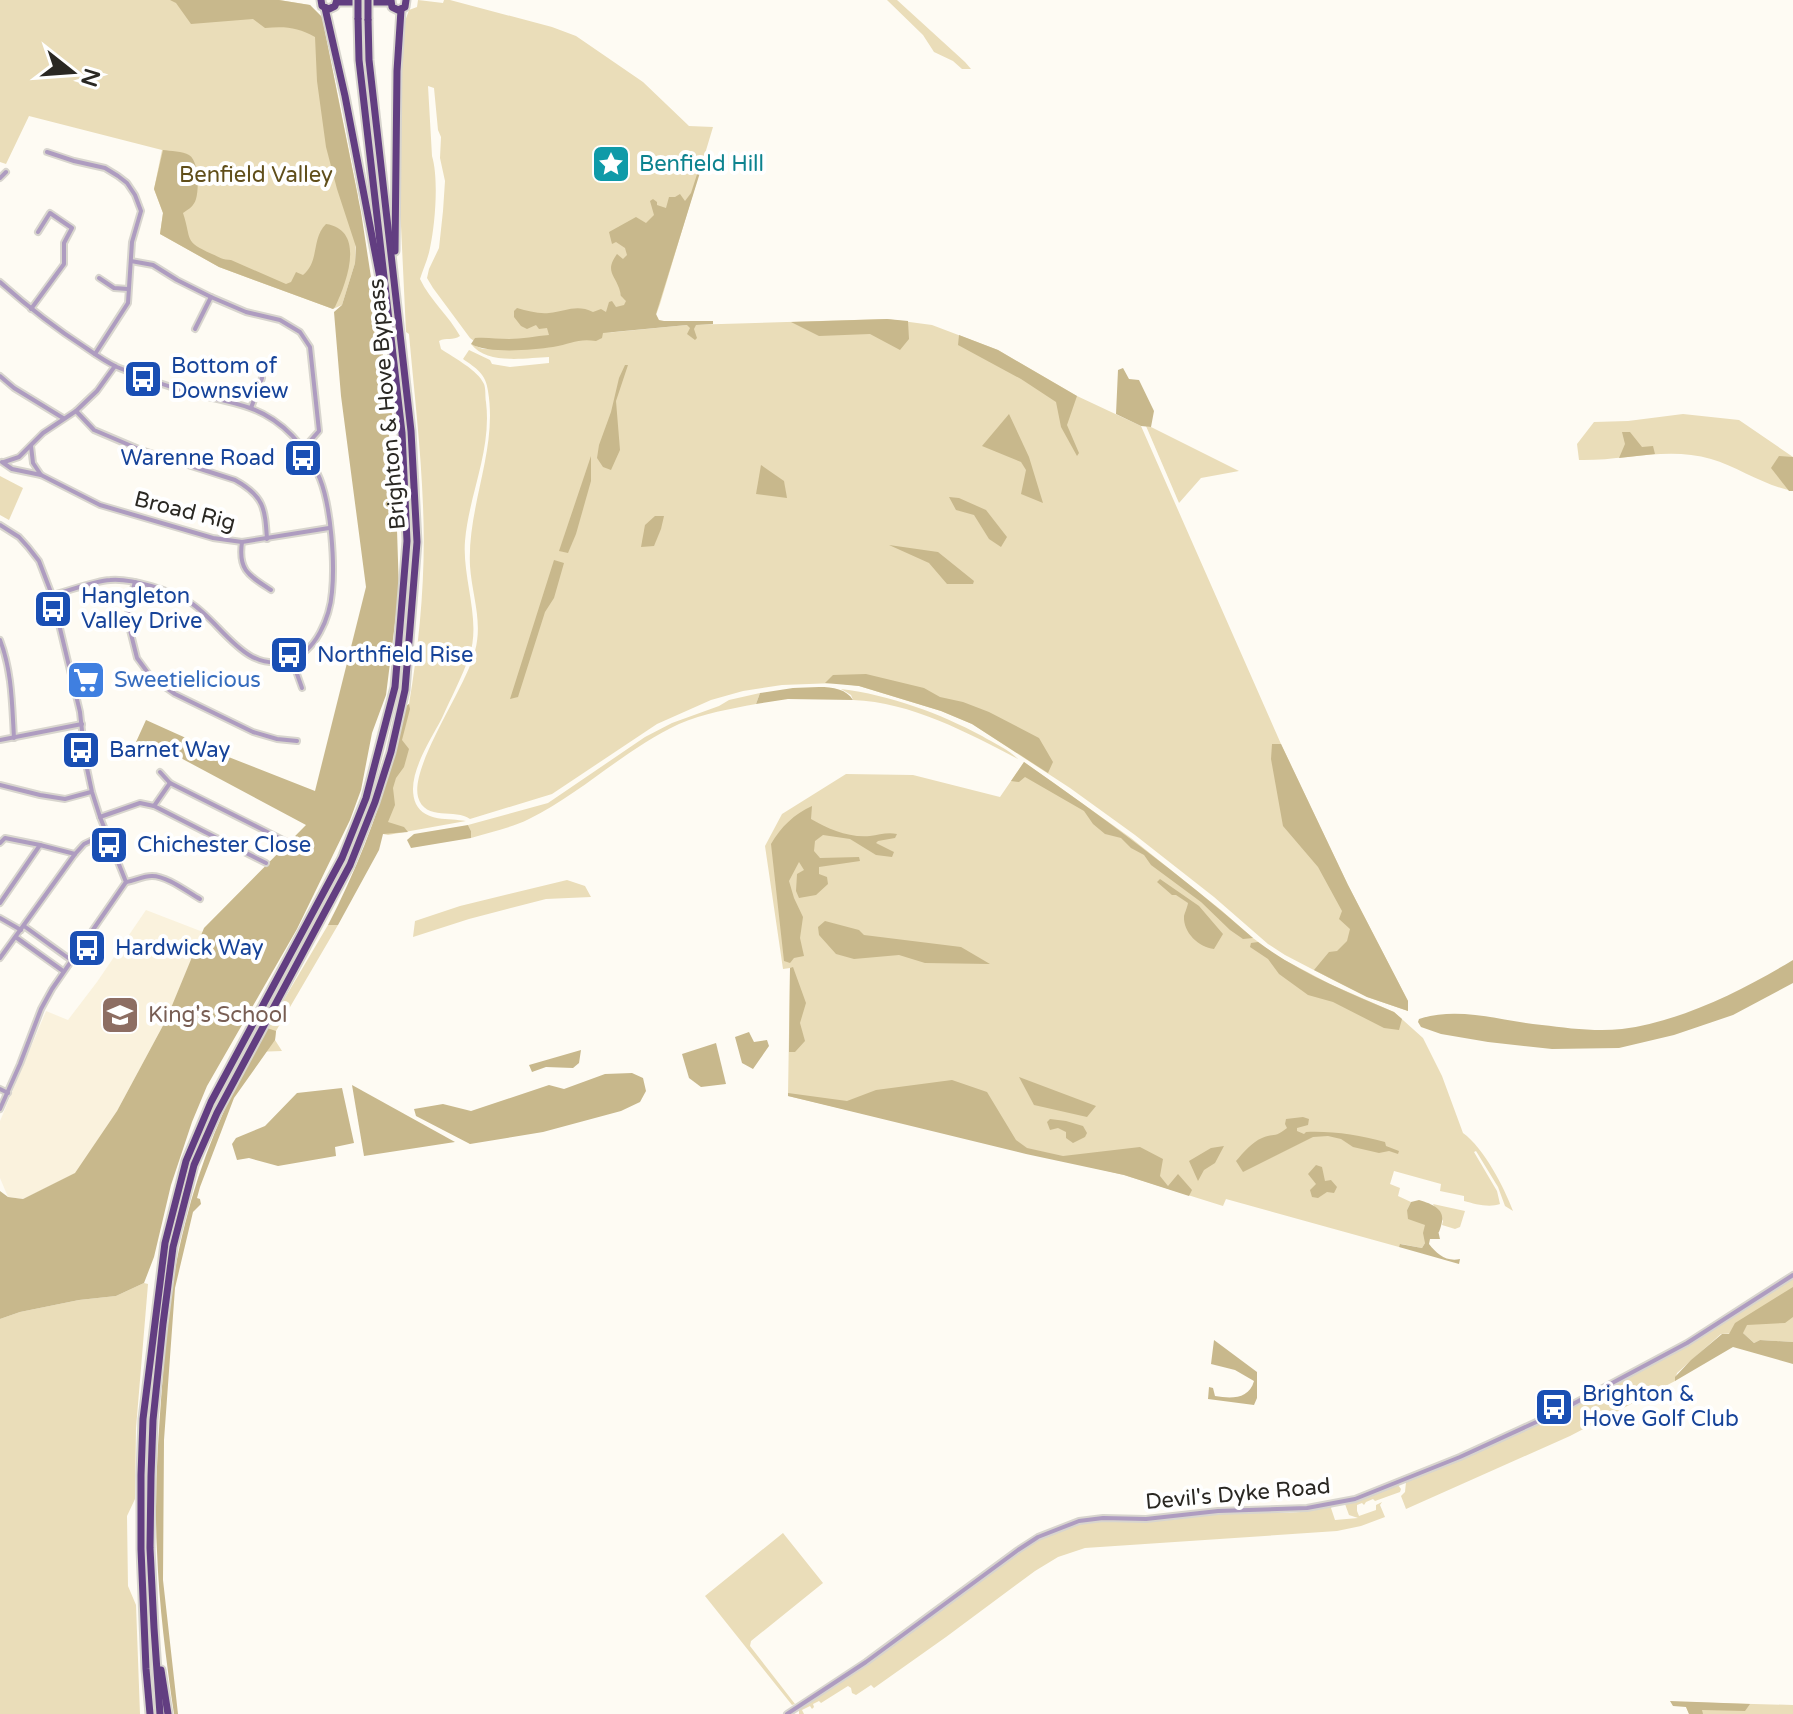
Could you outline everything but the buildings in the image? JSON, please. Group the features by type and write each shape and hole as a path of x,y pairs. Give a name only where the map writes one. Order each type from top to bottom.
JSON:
{"highway":[{"path":"315,0 333,8 337,1 391,1 394,9 401,10"},
{"name":"Brighton & Hove Bypass","path":"148,1714 140,1537 143,1419 165,1243 186,1161 211,1102 347,846 366,798 395,687 407,541 402,433 359,60 358,0"},
{"name":"Brighton & Hove Bypass","path":"160,1714 150,1548 153,1420 173,1247 194,1165 217,1113 350,865 391,752 405,690 417,542 411,431 369,60 368,0"},
{"path":"394,284 397,71 401,10 406,0"},
{"path":"322,3 345,96 388,319"},
{"path":"154,1628 168,1714"}],"street":[{"path":"47,152 105,168 127,183 141,211 132,242 128,303 95,354"},
{"path":"0,178 6,172"},
{"path":"31,309 64,264 64,243 72,228 50,213 38,232"},
{"path":"131,261 153,265 211,297 246,312 280,320 300,332 310,347 319,431 304,448"},
{"path":"99,278 114,288 128,289"},
{"path":"0,282 31,309 115,366 189,392 251,408 284,427 304,448 320,478 329,528 334,569 331,603 321,631 307,650 292,660 275,663 254,659 192,603 135,582 110,580 52,595"},
{"path":"195,329 211,297"},
{"path":"1,462 19,457 43,433 76,411 97,391 115,366"},
{"path":"0,376 63,418"},
{"path":"251,408 262,378"},
{"path":"76,411 94,430 141,450 235,480 249,488 265,511 267,539"},
{"path":"31,446 33,463 41,475"},
{"name":"Broad Rig","path":"1,462 12,469 41,475 100,505 213,538 242,542 329,528"},
{"path":"0,525 19,537 39,561 52,595 82,724 92,792 126,882"},
{"path":"242,542 241,564 244,570 271,590"},
{"path":"135,582 128,606 130,630 137,658 151,677 175,694 253,732 297,741"},
{"path":"0,640 11,683 14,738"},
{"path":"292,660 302,688"},
{"path":"0,663 7,662"},
{"path":"0,740 82,724"},
{"path":"160,772 170,783 289,843"},
{"path":"154,806 170,783"},
{"path":"0,785 65,799 92,792"},
{"path":"100,817 140,803 154,806 266,863"},
{"path":"0,958 75,854 84,844 106,833"},
{"path":"0,843 5,838 75,854"},
{"path":"0,903 40,845"},
{"path":"0,1109 41,1009 63,971 126,882 157,876 200,899"},
{"path":"0,918 23,928 71,960"},
{"path":"16,937 63,971"},
{"path":"0,1089 8,1093"},
{"name":"Devil's Dyke Road","path":"787,1714 912,1629 1038,1537 1079,1521 1103,1518 1146,1519 1218,1511 1307,1508 1355,1499 1460,1457 1556,1413 1687,1343 1793,1275"}],"shaded area":[{"path":"170,0 279,0 310,5 322,17 361,212 395,434 389,435 399,591 386,695 372,733 361,790 350,820 297,929 207,1086 192,1122 144,1283 116,1296 79,1300 0,1319 0,1191 8,1197 23,1199 75,1173 117,1111 166,1020 204,928 306,825 162,748 154,749 136,742 146,720 315,791 366,587 341,396 334,312 342,305 355,263 356,247 326,147 315,37 291,28 265,28 253,19 191,24 176,3"},
{"path":"163,150 183,153 192,158 198,189 194,204 183,213 188,234 196,246 219,257 286,284 291,282 296,272 303,275 312,263 318,236 326,224 338,228 350,246 350,258 335,307 333,309 219,267 160,234 163,213 154,189"},
{"path":"701,162 656,314 659,320 664,321 713,321 713,324 696,325 695,340 687,334 690,328 687,325 603,333 602,338 596,341 534,349 499,350 471,344 475,338 514,339 549,335 547,328 539,329 536,325 527,329 521,326 514,317 517,308 541,313 577,308 606,312 609,302 612,301 616,307 624,305 626,301 611,269 617,254 623,259 627,255 625,248 616,242 612,244 609,232 636,217 646,223 654,215 650,201 653,199 657,205 666,208 669,197 680,194 685,201 691,193"},
{"path":"908,321 909,339 900,350 870,334 819,336 791,322"},
{"path":"959,335 998,350 1077,396 1067,425 1079,453 1077,456 1061,427 1056,402 958,345"},
{"path":"625,365 628,365 616,401 620,450 611,470 603,467 597,458"},
{"path":"1123,368 1129,379 1139,380 1154,411 1151,427 1141,426 1116,414 1118,370"},
{"path":"1009,414 1029,457 1043,503 1021,494 1026,470 1021,462 982,446"},
{"path":"1622,432 1630,432 1642,447 1653,446 1655,454 1619,458 1625,444"},
{"path":"591,456 591,481 576,534 568,553 559,551"},
{"path":"1779,456 1793,457 1793,491 1789,491 1771,468"},
{"path":"761,465 784,481 787,498 756,494"},
{"path":"949,497 986,510 1007,537 1001,547 989,539 974,515 956,510"},
{"path":"655,516 664,516 654,546 641,547 645,525"},
{"path":"889,545 938,552 974,581 973,584 947,584 929,563"},
{"path":"554,560 564,563 554,598 545,612 518,697 510,699"},
{"path":"866,674 924,688 940,697 963,702 1039,738 1053,762 1048,773 972,724 941,711 859,686 825,683 833,675"},
{"path":"793,688 834,688 848,694 853,700 788,699 756,704 760,693"},
{"path":"409,704 402,740 409,749 393,788 395,805 388,822 404,827 408,832 383,834 379,850 338,925 328,925 374,818"},
{"path":"1272,744 1281,744 1408,1001 1408,1011 1367,997 1314,970 1329,952 1337,951 1347,941 1350,929 1339,919 1342,911 1318,867 1283,826 1271,759"},
{"path":"1024,762 1141,847 1253,938 1243,939 1230,930 1201,902 1151,865 1144,855 1121,838 1105,834 1084,811 1025,777 1019,782 1011,781"},
{"path":"812,806 811,819 839,832 854,836 897,834 895,838 876,843 894,852 892,857 876,855 850,839 823,835 815,841 814,851 820,858 859,857 860,861 819,867 819,874 827,877 828,884 816,895 799,898 796,891 797,874 804,870 799,862 789,881 803,917 800,938 804,956 794,958 790,963 784,961 771,844 788,822"},
{"path":"468,825 471,838 411,848 407,840 414,834"},
{"path":"1160,879 1199,906 1223,934 1214,949 1198,942 1189,933 1184,922 1188,903 1172,895 1157,882"},
{"path":"146,910 203,932 166,1020 117,1111 75,1174 23,1199 8,1197 0,1178 0,1121 46,1011 68,1020"},
{"path":"825,921 859,930 864,935 961,947 990,964 925,963 899,955 854,959 836,954 819,935 818,927"},
{"path":"1258,942 1307,972 1394,1012 1402,1019 1399,1030 1384,1028 1333,1002 1308,995 1250,947 1251,943"},
{"path":"1793,960 1793,983 1733,1015 1674,1035 1619,1048 1552,1049 1488,1042 1441,1034 1421,1027 1418,1022 1434,1015 1465,1014 1571,1028 1622,1029 1688,1012"},
{"path":"793,967 806,1003 800,1023 805,1041 795,1052 789,1052 790,968"},
{"path":"267,1028 276,1031 275,1040 234,1098 200,1187 197,1198 201,1204 193,1212 175,1288 164,1440 163,1580 178,1714 174,1714 161,1612 156,1510 159,1427 170,1305 180,1244 200,1172 230,1098"},
{"path":"749,1032 754,1042 767,1040 769,1046 753,1069 742,1063 735,1037"},
{"path":"716,1043 726,1084 701,1087 689,1078 682,1054"},
{"path":"581,1050 579,1063 573,1068 546,1067 532,1072 529,1065"},
{"path":"632,1073 643,1078 646,1091 640,1102 621,1111 543,1132 470,1144 416,1116 414,1109 443,1104 471,1111 549,1085 564,1089 605,1074"},
{"path":"1019,1077 1096,1106 1087,1117 1034,1105"},
{"path":"952,1080 987,1092 1016,1140 1027,1148 1063,1156 1140,1147 1163,1159 1160,1176 1168,1186 1178,1174 1192,1190 1189,1196 1124,1175 788,1096 788,1093 847,1101 876,1090"},
{"path":"352,1085 455,1142 364,1156"},
{"path":"342,1088 354,1143 335,1147 336,1156 278,1166 249,1158 237,1160 232,1144 236,1138 265,1126 297,1093"},
{"path":"1050,1119 1083,1126 1087,1133 1073,1143 1066,1138 1066,1132 1058,1128 1050,1130 1047,1122"},
{"path":"1286,1119 1309,1119 1308,1125 1297,1128 1297,1131 1304,1134 1326,1132 1366,1137 1385,1142 1386,1146 1399,1151 1398,1154 1353,1147 1341,1139 1328,1136 1313,1137 1243,1172 1236,1161 1251,1145 1283,1131 1287,1128"},
{"path":"1224,1146 1215,1163 1204,1170 1198,1181 1189,1161 1211,1148"},
{"path":"1316,1165 1322,1167 1325,1181 1331,1180 1337,1187 1334,1193 1312,1197 1310,1190 1316,1184 1308,1174"},
{"path":"1419,1200 1433,1206 1442,1215 1440,1239 1430,1239 1429,1244 1442,1256 1460,1259 1459,1264 1399,1247 1400,1244 1422,1248 1425,1243 1425,1225 1408,1219 1407,1210 1411,1202"},
{"path":"1793,1287 1793,1317 1785,1323 1747,1325 1743,1333 1754,1343 1760,1340 1793,1342 1793,1364 1733,1347 1675,1381 1675,1377 1691,1360 1722,1334 1729,1334 1735,1323"},
{"path":"1214,1340 1257,1372 1254,1405 1208,1399 1209,1387 1213,1388 1215,1396 1233,1397 1248,1391 1254,1381 1235,1370 1211,1364"},
{"path":"1670,1701 1750,1704 1745,1711 1702,1710 1703,1714 1689,1714 1686,1707 1673,1706"}],"green space":[{"name":"Benfield Valley","path":"0,0 279,0 310,5 322,17 358,196 355,263 342,305 333,309 219,267 160,234 163,213 154,189 162,150 29,116 6,164 0,162"},
{"path":"418,0 443,3 450,0 576,36 643,82 689,126 713,127 652,326 605,333 687,325 887,319 932,325 998,350 1077,396 1141,426 1281,744 1408,1001 1408,1011 1367,997 1268,944 1135,835 972,724 941,711 859,686 836,683 782,685 711,700 657,724 552,794 470,819 457,814 434,812 422,805 418,797 418,783 422,766 470,667 477,640 470,544 486,456 490,413 483,376 463,359 469,350 492,364 510,367 549,363 549,357 507,359 478,351 471,344 483,349 498,349 479,345 470,338 427,278 439,248 445,181 434,88 428,86 436,202 430,248 420,279 460,336 439,341 441,349 471,369 484,384 487,420 465,541 473,614 472,643 460,680 420,760 413,794 416,804 425,814 466,821 383,834 389,774 413,680 423,581 421,463 409,334 406,332 398,192 399,93 404,24 409,10 417,7"},
{"path":"887,0 897,0 971,69 962,69 934,52 923,35"},
{"path":"1683,414 1739,420 1793,457 1793,491 1695,455 1662,454 1579,460 1577,444 1594,422"},
{"path":"1146,426 1239,471 1201,478 1179,503"},
{"path":"0,476 23,488 9,520 0,515"},
{"path":"841,689 896,700 949,720 1018,759 938,720 896,706 853,700"},
{"path":"760,693 756,704 698,717 659,734 529,819 471,838 468,825 548,803 645,737 729,700"},
{"path":"1024,762 1131,838 1277,956 1394,1012 1423,1038 1442,1076 1463,1133 1486,1158 1513,1211 1505,1206 1498,1187 1476,1151 1497,1191 1500,1204 1487,1206 1464,1201 1464,1196 1440,1191 1441,1184 1394,1171 1390,1184 1400,1188 1398,1196 1411,1202 1407,1210 1426,1225 1422,1248 1401,1244 1399,1247 1226,1199 1223,1206 1124,1175 788,1096 790,968 783,969 765,846 782,814 846,774 913,775 1000,797"},
{"path":"567,880 585,886 591,897 546,899 413,937 415,921 460,906"},
{"path":"328,925 338,925 276,1031 275,1040 282,1051 253,1052"},
{"path":"1433,1204 1465,1211 1460,1227 1455,1229 1442,1225 1443,1221"},
{"path":"1793,1278 1793,1342 1760,1340 1754,1343 1743,1333 1721,1334 1677,1373 1675,1381 1570,1436 1406,1509 1401,1496 1405,1492 1406,1482 1621,1382 1690,1344"},
{"path":"148,1284 136,1428 135,1499 127,1516 128,1586 136,1605 140,1714 0,1714 0,1319 79,1300 116,1296"},
{"path":"1398,1485 1400,1492 1357,1505 1359,1516 1376,1510 1376,1505 1382,1502 1380,1505 1385,1517 1361,1526 1337,1531 1085,1548 1058,1557 874,1688 871,1685 856,1695 848,1686 821,1703 813,1704 812,1709 810,1706 802,1710 804,1714 799,1714 799,1708 894,1644 1013,1556 1065,1528 1101,1521 1160,1521 1224,1513 1292,1513 1332,1506 1335,1520 1358,1518 1349,1515 1345,1504"},
{"path":"783,1533 823,1583 751,1641 750,1646 795,1704 792,1705 705,1596"},
{"path":"1684,1702 1793,1705 1793,1714 1689,1714"}],"place":[{"name":"Benfield Hill","path":"611,164"},
{"name":"Bottom of Downsview","path":"143,379"},
{"name":"Warenne Road","path":"303,458"},
{"name":"Hangleton Valley Drive","path":"53,609"},
{"name":"Northfield Rise","path":"289,655"},
{"name":"Sweetielicious","path":"86,680"},
{"name":"Barnet Way","path":"81,750"},
{"name":"Chichester Close","path":"109,845"},
{"name":"Hardwick Way","path":"87,948"},
{"name":"King's School","path":"120,1015"},
{"name":"Brighton & Hove Golf Club","path":"1554,1407"}]}
